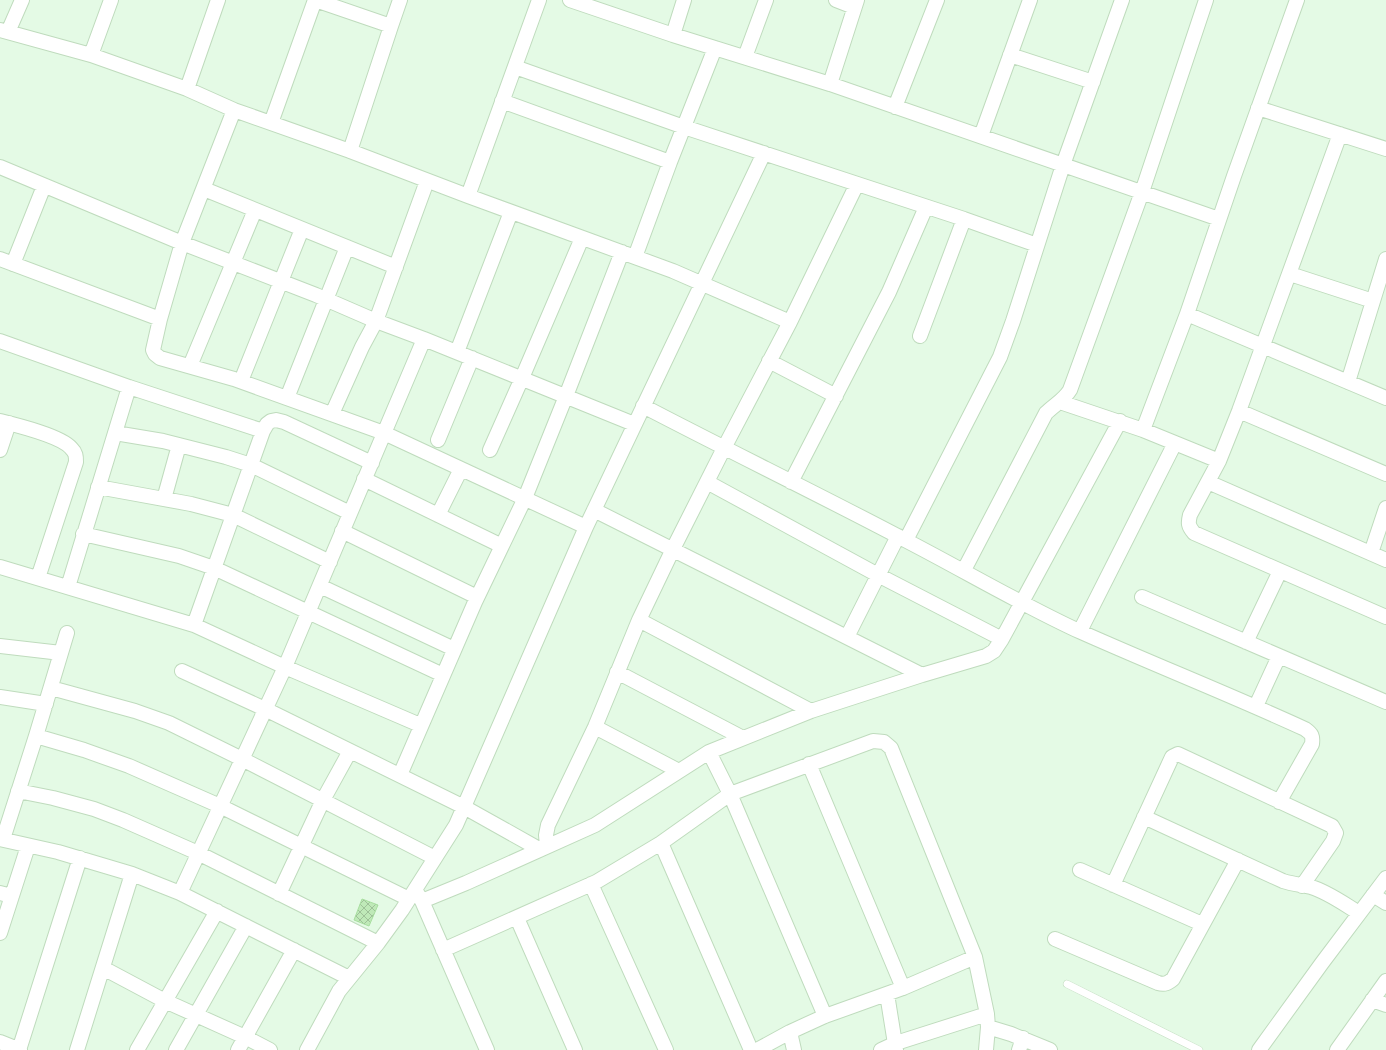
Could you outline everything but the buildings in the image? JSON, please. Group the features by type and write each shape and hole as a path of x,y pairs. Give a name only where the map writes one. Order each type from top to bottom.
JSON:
{"street":[{"path":"22,0 4,31 91,55 187,89 234,110 350,151 427,181 628,254 701,283 790,322"},
{"path":"91,55 111,0"},
{"path":"187,89 218,0"},
{"path":"271,123 315,0 391,26"},
{"path":"350,151 400,0"},
{"path":"468,196 539,0"},
{"path":"673,35 684,0"},
{"path":"745,57 766,0"},
{"path":"830,84 856,3 836,0"},
{"path":"895,107 936,0"},
{"path":"981,136 1030,0"},
{"path":"847,636 878,575 902,538 1000,357 1063,164 1122,0"},
{"path":"964,570 1046,413 1051,407 1060,402 1070,390 1142,192 1206,0"},
{"path":"1143,430 1187,314 1219,219 1297,0"},
{"path":"578,1 673,35 830,84 1219,219"},
{"path":"400,775 420,725 477,597 524,498 566,396 670,162 715,48"},
{"path":"1010,55 1093,82"},
{"path":"515,67 684,127 964,219 1037,245"},
{"path":"502,100 670,162"},
{"path":"1258,108 1386,149"},
{"path":"234,110 182,243 160,319 153,350 155,354 160,358 241,381 384,433 586,527"},
{"path":"1340,134 1264,346 1239,411 1219,461 1190,515 1188,522 1189,528 1194,532 1386,617"},
{"path":"307,1050 339,991 415,896 435,858 456,825 586,527 764,153"},
{"path":"0,167 182,243 634,424"},
{"path":"332,414 359,354 376,321 427,181"},
{"path":"543,848 548,825 595,727 639,620 724,448 790,322 857,184"},
{"path":"44,186 6,261 160,319"},
{"path":"204,189 396,266"},
{"path":"791,482 889,292 926,207"},
{"path":"190,366 232,262 255,210"},
{"path":"457,352 511,212"},
{"path":"920,336 964,219"},
{"path":"241,381 302,229"},
{"path":"490,450 582,238"},
{"path":"287,398 347,247"},
{"path":"1348,382 1386,259"},
{"path":"1290,274 1373,301"},
{"path":"1187,314 1386,398"},
{"path":"180,893 320,586 424,339"},
{"path":"0,341 129,387 263,431"},
{"path":"438,440 472,358"},
{"path":"769,361 836,396"},
{"path":"68,587 129,387"},
{"path":"1060,402 1120,421 1219,461"},
{"path":"644,406 964,570 1021,602 1080,631 1256,706 1306,729 1311,733 1312,744 1278,802"},
{"path":"1239,411 1386,474"},
{"path":"194,624 263,431 267,424 276,420 284,422 372,463"},
{"path":"36,736 84,750 129,766 220,806 301,846 415,896 466,883 595,825 709,752 811,711 986,656 994,651 1002,639 1120,421"},
{"path":"0,450 4,422 61,440 71,447 76,454 76,462 38,578"},
{"path":"115,433 179,445 251,465 350,513"},
{"path":"1080,631 1176,443"},
{"path":"164,499 179,445"},
{"path":"438,515 461,469"},
{"path":"364,480 502,546"},
{"path":"707,482 878,575 1002,639"},
{"path":"1208,482 1386,560"},
{"path":"98,486 191,504 233,515 330,562"},
{"path":"1371,554 1386,508"},
{"path":"594,510 922,675"},
{"path":"342,531 477,597"},
{"path":"83,534 179,556 214,568 443,675"},
{"path":"0,567 194,624 284,667 420,725"},
{"path":"1246,642 1280,571"},
{"path":"320,586 454,649"},
{"path":"1142,598 1386,702"},
{"path":"639,620 811,711"},
{"path":"67,633 36,736 1,839 80,858 132,874 180,893 349,978"},
{"path":"0,646 61,654"},
{"path":"1256,706 1279,656"},
{"path":"182,671 265,709 400,775 543,848"},
{"path":"618,672 743,738"},
{"path":"51,688 135,711 169,723 324,800 435,858"},
{"path":"0,697 46,704"},
{"path":"595,727 679,771"},
{"path":"443,950 591,884 661,843 730,794 873,741 884,742 891,748 975,957 988,1021 986,1050"},
{"path":"279,894 301,846 350,751"},
{"path":"709,752 730,794 824,1016"},
{"path":"1113,885 1172,757 1178,754 1332,826 1336,833 1333,841 1306,887"},
{"path":"809,764 903,988"},
{"path":"18,791 53,798 94,809 123,820 198,854 378,943"},
{"path":"1144,817 1283,881 1328,895 1359,913"},
{"path":"661,843 751,1050"},
{"path":"0,933 6,894 28,846"},
{"path":"0,1042 20,1050 80,858"},
{"path":"1055,939 1164,984 1169,982 1173,979 1238,860"},
{"path":"1080,870 1202,924"},
{"path":"77,1050 132,874"},
{"path":"1259,1050 1386,878"},
{"path":"591,884 666,1050"},
{"path":"1373,895 1386,903"},
{"path":"415,896 443,950 487,1050"},
{"path":"137,1050 217,912"},
{"path":"517,918 575,1050"},
{"path":"176,1050 246,926"},
{"path":"238,1050 294,950"},
{"path":"757,1050 824,1016 903,988 975,957"},
{"path":"103,968 165,1001 245,1037 270,1050"},
{"path":"1337,1050 1386,980"},
{"path":"887,994 896,1047"},
{"path":"1372,1000 1386,1005"},
{"path":"988,1021 1021,1044 1050,1050"},
{"path":"881,1050 988,1021"},
{"path":"790,1032 794,1050"}],"lane":[{"path":"1067,984 1199,1050"}]}
